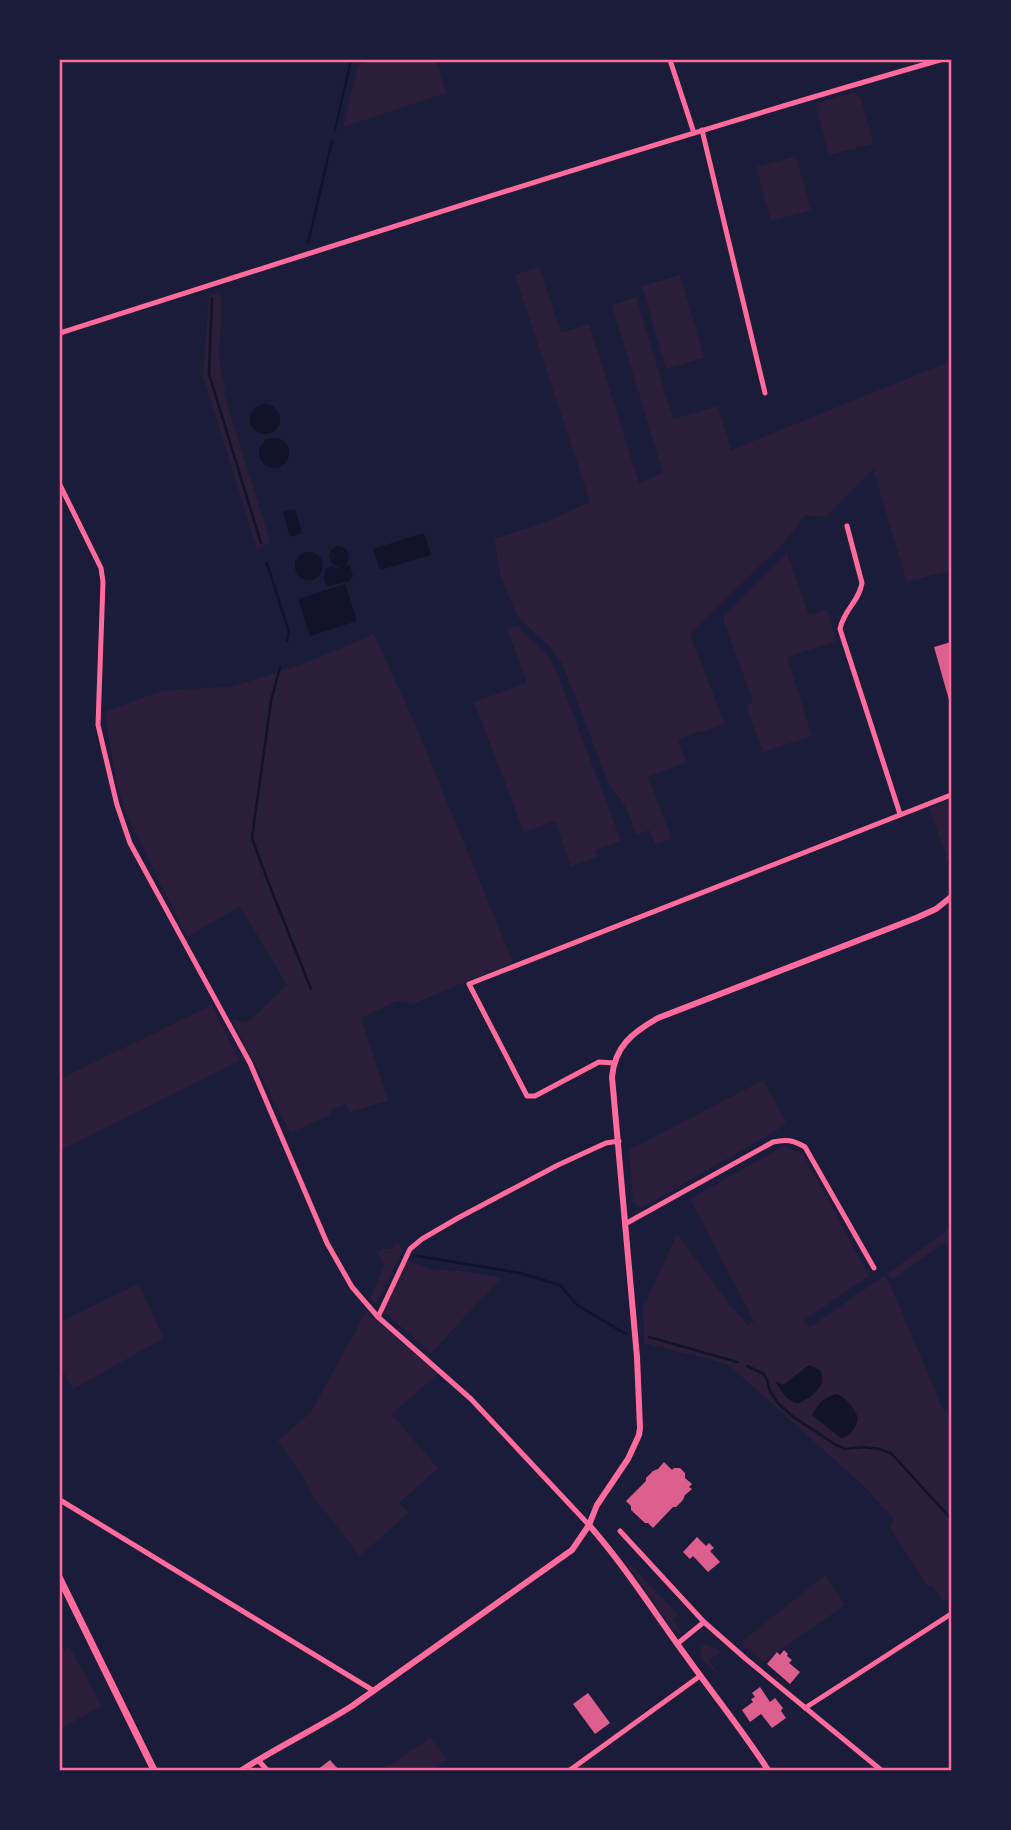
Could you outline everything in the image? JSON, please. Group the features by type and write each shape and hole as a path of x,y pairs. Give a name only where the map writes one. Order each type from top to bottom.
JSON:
{"main road":[{"path":"60,1579 154,1770"}],"street":[{"path":"670,60 694,133"},
{"path":"60,333 785,104 940,60"},
{"path":"702,131 765,393"},
{"path":"60,485 100,568 103,582 98,725 117,805 130,843 250,1063 327,1243 352,1287 378,1317 471,1399 589,1525 768,1770"},
{"path":"847,526 862,583 856,601 842,618 840,629 900,814"},
{"path":"614,1063 599,1062 534,1096 527,1096 470,984 951,795"},
{"path":"242,1770 321,1726 374,1691 572,1550 628,1459 640,1428 637,1357 612,1077 620,1050 636,1031 658,1018 916,918 936,909 951,897"},
{"path":"625,1224 772,1142 792,1140 805,1147 874,1268"},
{"path":"378,1317 410,1250 422,1239 558,1165 606,1143 619,1141"},
{"path":"60,1500 374,1691"},
{"path":"620,1531 705,1622 881,1770"},
{"path":"805,1708 951,1614"},
{"path":"677,1644 705,1622"},
{"path":"570,1770 700,1676"},
{"path":"258,1760 267,1770"}],"shaded area":[{"path":"375,60 436,60 446,93 343,127 358,65"},
{"path":"854,92 861,98 873,144 829,155 815,104"},
{"path":"796,156 811,210 771,221 756,167"},
{"path":"539,267 561,333 589,324 639,483 663,473 612,305 636,297 673,419 718,406 731,450 951,361 951,570 907,582 873,469 825,517 805,515 786,540 690,635 725,724 678,740 686,762 648,777 672,839 655,844 649,830 636,835 627,809 610,787 562,663 551,648 517,616 500,575 494,539 543,523 590,502 515,275"},
{"path":"680,275 704,358 666,369 642,286"},
{"path":"219,292 222,314 219,355 226,389 223,391 270,541 257,549 203,376 209,296"},
{"path":"265,404 271,405 279,413 279,425 271,433 265,434 259,433 251,425 250,419 251,413 259,405"},
{"path":"274,438 280,439 288,447 288,459 280,467 274,468 268,467 260,459 259,453 260,447 268,439"},
{"path":"295,509 302,533 290,537 283,512"},
{"path":"424,533 431,555 380,570 373,549"},
{"path":"337,546 348,552 346,565 350,566 353,576 349,581 328,586 324,580 325,569 339,567 333,565 329,556 331,550"},
{"path":"309,552 319,556 323,566 319,576 309,580 299,576 295,566 299,556"},
{"path":"787,553 809,615 827,609 836,641 787,657 812,736 763,752 746,705 753,702 724,616"},
{"path":"345,584 357,621 310,636 298,599"},
{"path":"517,626 549,657 557,672 621,841 595,850 597,857 571,867 555,821 524,832 474,702 527,683 507,629"},
{"path":"374,634 415,724 513,962 413,1004 397,1001 361,1018 388,1101 349,1112 346,1104 332,1109 330,1115 290,1133 232,1020 248,1022 287,985 240,906 187,937 127,815 117,787 105,712 161,691 235,686 308,662"},
{"path":"951,799 951,870 929,808"},
{"path":"212,1005 239,1061 60,1151 60,1079"},
{"path":"763,1080 787,1124 642,1208 633,1203 629,1150"},
{"path":"786,1147 803,1154 869,1276 803,1321 810,1327 884,1276 889,1282 942,1407 951,1416 951,1600 950,1598 943,1602 932,1585 928,1587 889,1526 894,1520 868,1490 731,1367 644,1343 643,1302 646,1302 677,1234 729,1304 748,1325 754,1321 690,1199"},
{"path":"951,1227 951,1253 945,1242 892,1280 887,1274"},
{"path":"397,1240 402,1251 376,1304 370,1299 384,1266 378,1253 382,1249 393,1249"},
{"path":"406,1260 430,1269 501,1278 431,1353 383,1311"},
{"path":"138,1284 164,1338 73,1389 60,1365 60,1322"},
{"path":"366,1312 438,1374 391,1414 438,1468 399,1503 408,1513 359,1557 315,1499 278,1441 311,1412"},
{"path":"809,1365 820,1370 820,1386 808,1398 794,1402 784,1395 775,1381 783,1385"},
{"path":"837,1394 850,1404 858,1418 852,1431 841,1438 812,1415 822,1402"},
{"path":"619,1552 678,1615 673,1620 682,1632 672,1629"},
{"path":"825,1575 845,1605 763,1662 740,1643"},
{"path":"705,1644 720,1652 709,1661 719,1675 700,1657 701,1646"},
{"path":"69,1646 102,1706 60,1729 60,1651"},
{"path":"430,1738 447,1759 431,1770 382,1770"}],"building":[{"path":"951,642 951,707 934,647"},
{"path":"664,1462 672,1470 680,1468 692,1484 689,1487 692,1489 653,1528 631,1510 626,1501"},
{"path":"697,1537 706,1546 709,1543 714,1548 710,1551 720,1562 708,1572 693,1556 690,1559 683,1552"},
{"path":"784,1650 792,1660 789,1663 800,1672 790,1684 767,1664 777,1652 780,1655"},
{"path":"760,1687 770,1702 775,1698 783,1708 781,1711 786,1718 772,1728 761,1714 750,1722 742,1710 753,1702 751,1699 755,1697 752,1693"},
{"path":"588,1693 610,1723 595,1734 573,1704"},
{"path":"330,1760 339,1770 317,1770"}],"waterway":[{"path":"335,130 351,60"},
{"path":"308,243 332,141"},
{"path":"212,298 209,374 261,543"},
{"path":"267,563 289,632 287,641"},
{"path":"280,667 271,701 252,838 311,989"},
{"path":"417,1256 520,1273 560,1285 577,1305 626,1334"},
{"path":"649,1337 737,1362"},
{"path":"747,1366 764,1374 770,1391 792,1416 836,1445 845,1449 863,1447 891,1453 951,1519"}]}
